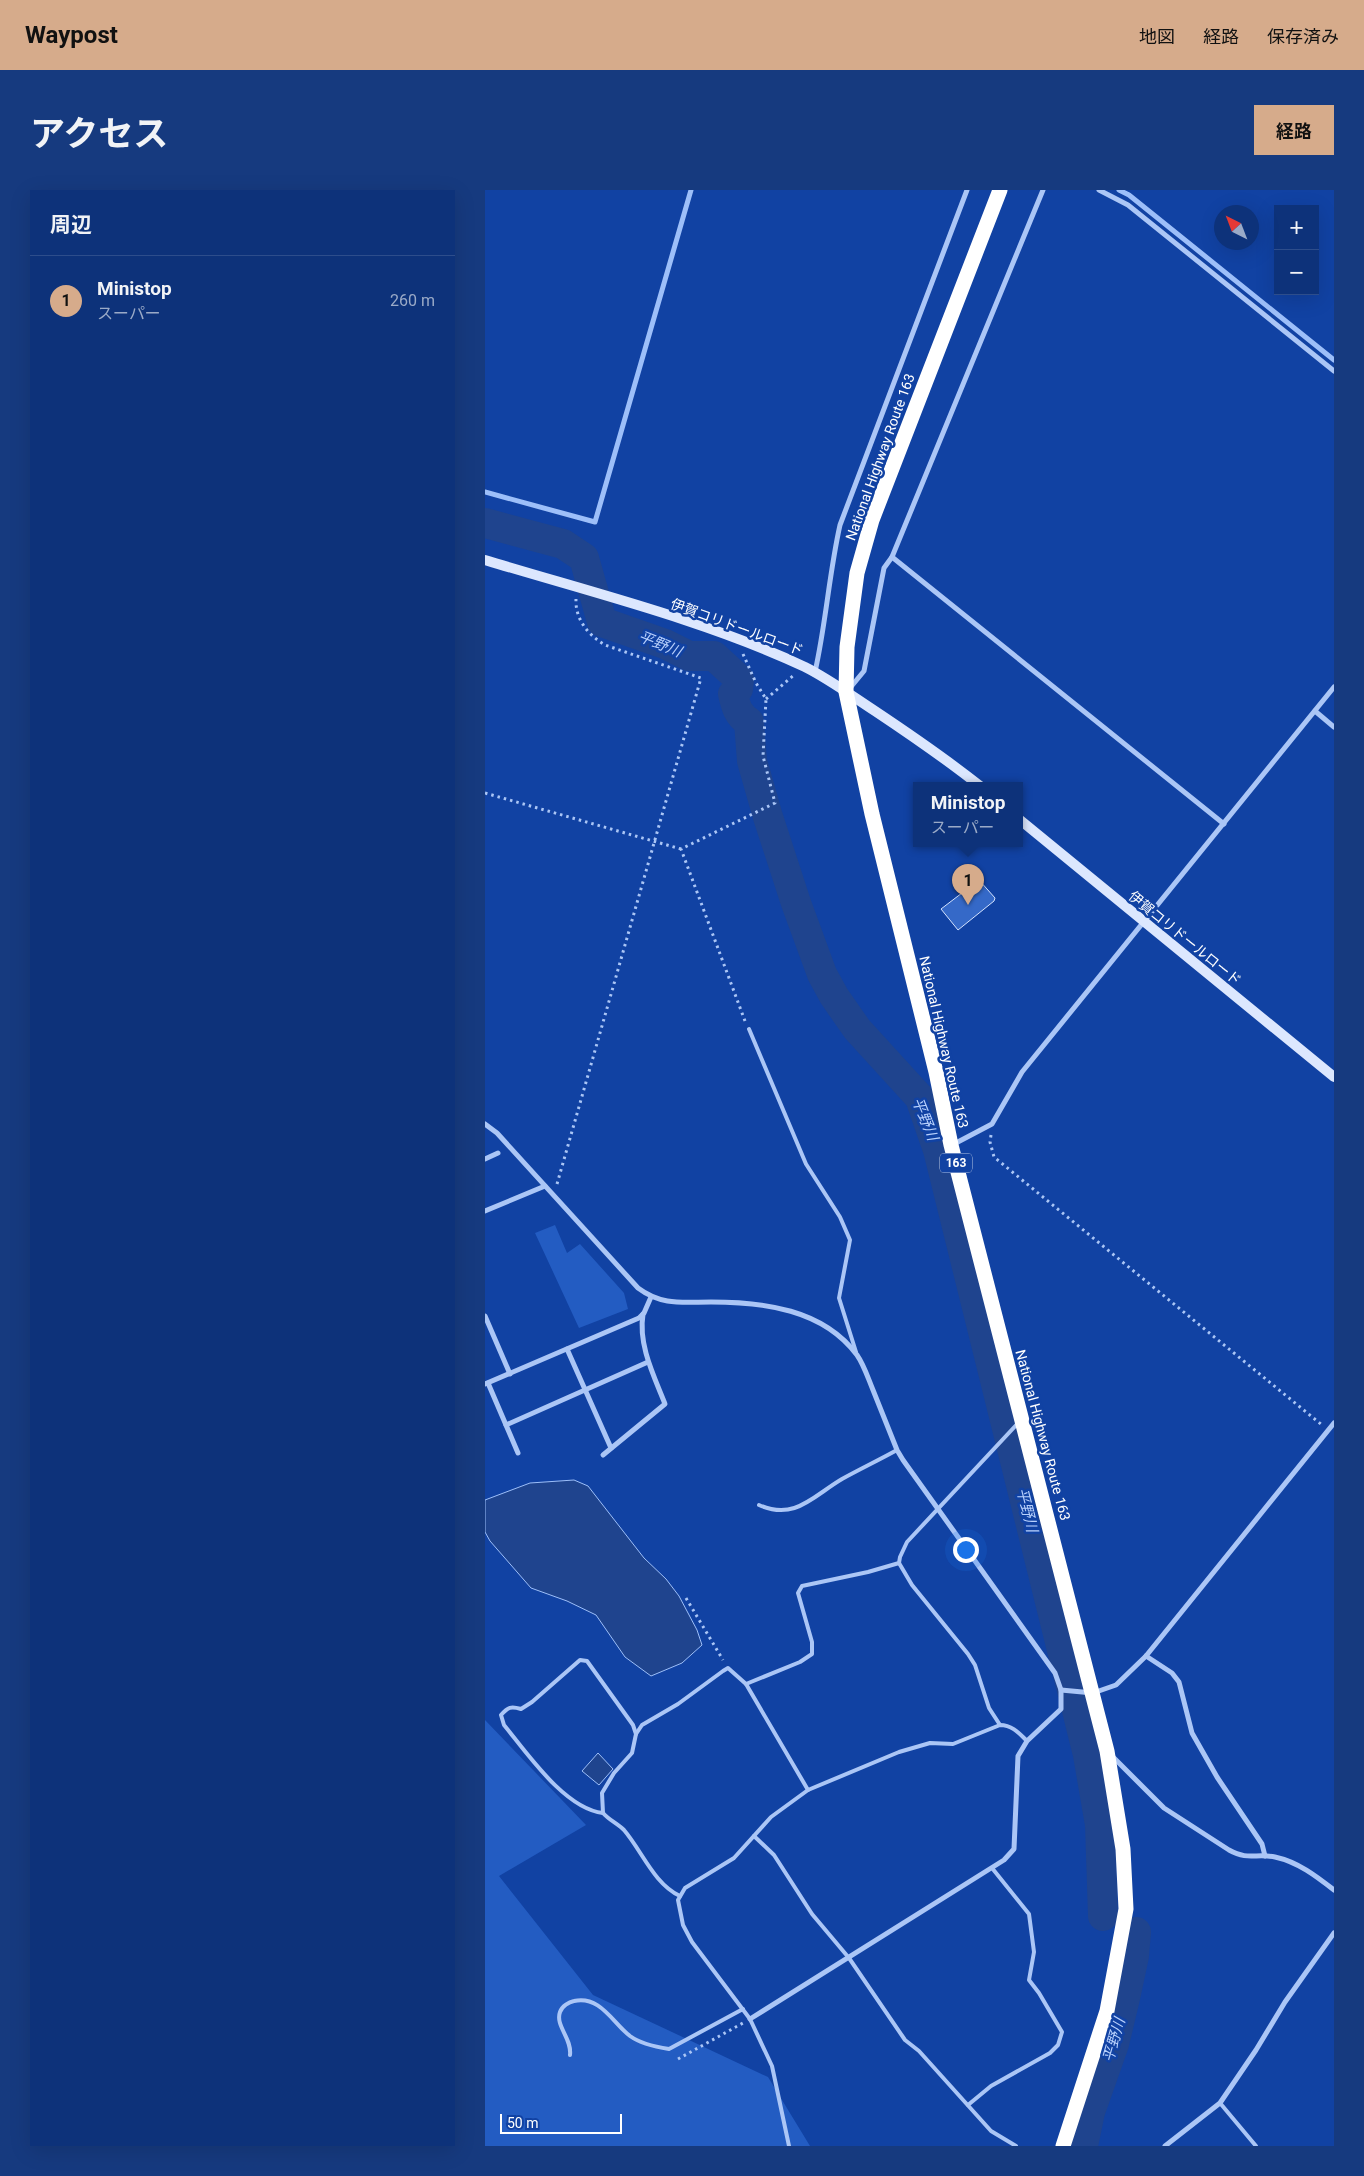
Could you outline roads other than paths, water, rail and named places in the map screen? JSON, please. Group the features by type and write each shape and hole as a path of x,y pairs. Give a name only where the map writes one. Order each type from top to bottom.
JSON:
{"highway":[{"name":"National Highway Route 163","path":"1000,190 872,520 857,573 847,647 846,692 872,814 936,1072 951,1145 1018,1423 1093,1693 1107,1751 1123,1849 1126,1910 1107,2011 1063,2146"}],"street":[{"path":"815,672 823,636 827,596 840,525 967,190"},
{"path":"846,692 864,671 884,568 892,557 1043,190"},
{"path":"1099,190 1128,205 1334,371"},
{"path":"892,557 1223,824"},
{"name":"伊賀コリドールロード","path":"485,560 613,598 738,639 804,667 846,692 951,762 975,782"},
{"path":"951,1145 992,1124 1022,1072 1334,687"},
{"path":"1315,711 1334,727"},
{"name":"伊賀コリドールロード","path":"1023,822 1334,1077"},
{"path":"485,1124 497,1133 554,1194 638,1288 651,1297 665,1302 749,1302 806,1316 836,1334 857,1355 865,1370 897,1450 1055,1673 1061,1690 1061,1709 1027,1741 1018,1756 1014,1850 992,1868 750,2019"},
{"path":"485,1159 498,1153"},
{"path":"485,1212 545,1186"},
{"path":"518,1453 486,1384 639,1318 651,1297"},
{"path":"603,1455 665,1404 649,1362 642,1323 643,1313"},
{"path":"485,1316 510,1374"},
{"path":"567,1349 611,1448"},
{"path":"506,1425 649,1362"},
{"path":"1061,1690 1093,1693 1117,1685 1147,1656 1334,1423"},
{"path":"1147,1656 1171,1673 1179,1682 1192,1732 1226,1791 1262,1844 1265,1856"},
{"path":"1107,1751 1164,1808 1239,1856 1277,1858 1301,1867 1334,1890"},
{"path":"1165,2146 1220,2103 1256,2050 1285,2002 1334,1933"}],"lane":[{"path":"749,1029 806,1164 840,1217 850,1240 839,1298 857,1355"},
{"path":"1000,1725 989,1708 975,1665 912,1585 899,1563 899,1557 907,1542 937,1508 1018,1423"},
{"path":"759,1505 772,1511 799,1507 842,1479 897,1450"},
{"path":"747,1684 800,1662 812,1654 812,1642 798,1593 802,1586 868,1572 899,1563"},
{"path":"603,1813 592,1812 572,1800 504,1725 501,1715 506,1709 512,1707 521,1709 526,1706 580,1660 587,1661 633,1725 636,1734"},
{"path":"680,1896 673,1893 658,1878 623,1829 611,1822 603,1813 603,1793 614,1773 633,1753 636,1734 642,1724 678,1704 729,1668 747,1684 808,1790"},
{"path":"789,2146 772,2066 750,2019 692,1942 683,1925 678,1900 680,1896 685,1888 734,1858 771,1817 808,1790 899,1752 930,1743 953,1744 1000,1725 1006,1725 1018,1731 1027,1741"},
{"path":"754,1836 774,1855 812,1914 849,1958 905,2040 919,2051 991,2131 1016,2146"},
{"path":"969,2105 991,2086 1050,2053 1058,2044 1062,2032 1029,1980 1034,1952 1033,1930 1029,1914 992,1868"},
{"path":"570,2055 571,2047 567,2036 559,2024 560,2011 568,2002 577,2000 590,2002 601,2007 630,2036 657,2047 669,2049 743,2009"},
{"path":"1220,2103 1257,2146"}],"waterway":[{"path":"485,492 595,522 691,190"},
{"path":"1119,190 1129,195 1334,360"},
{"name":"平野川","path":"485,523 563,544 584,558 602,622 665,644 689,656 714,656 739,679 738,689 733,694 735,703 740,713 749,722 752,761 768,817 822,974 834,996 857,1029 920,1098 938,1150 1088,1755 1100,1825 1103,1916"},
{"name":"平野川","path":"1083,2146 1090,2112 1114,2044 1134,1956 1136,1932"}],"place":[{"name":"Ministop","path":"968,905"}]}
